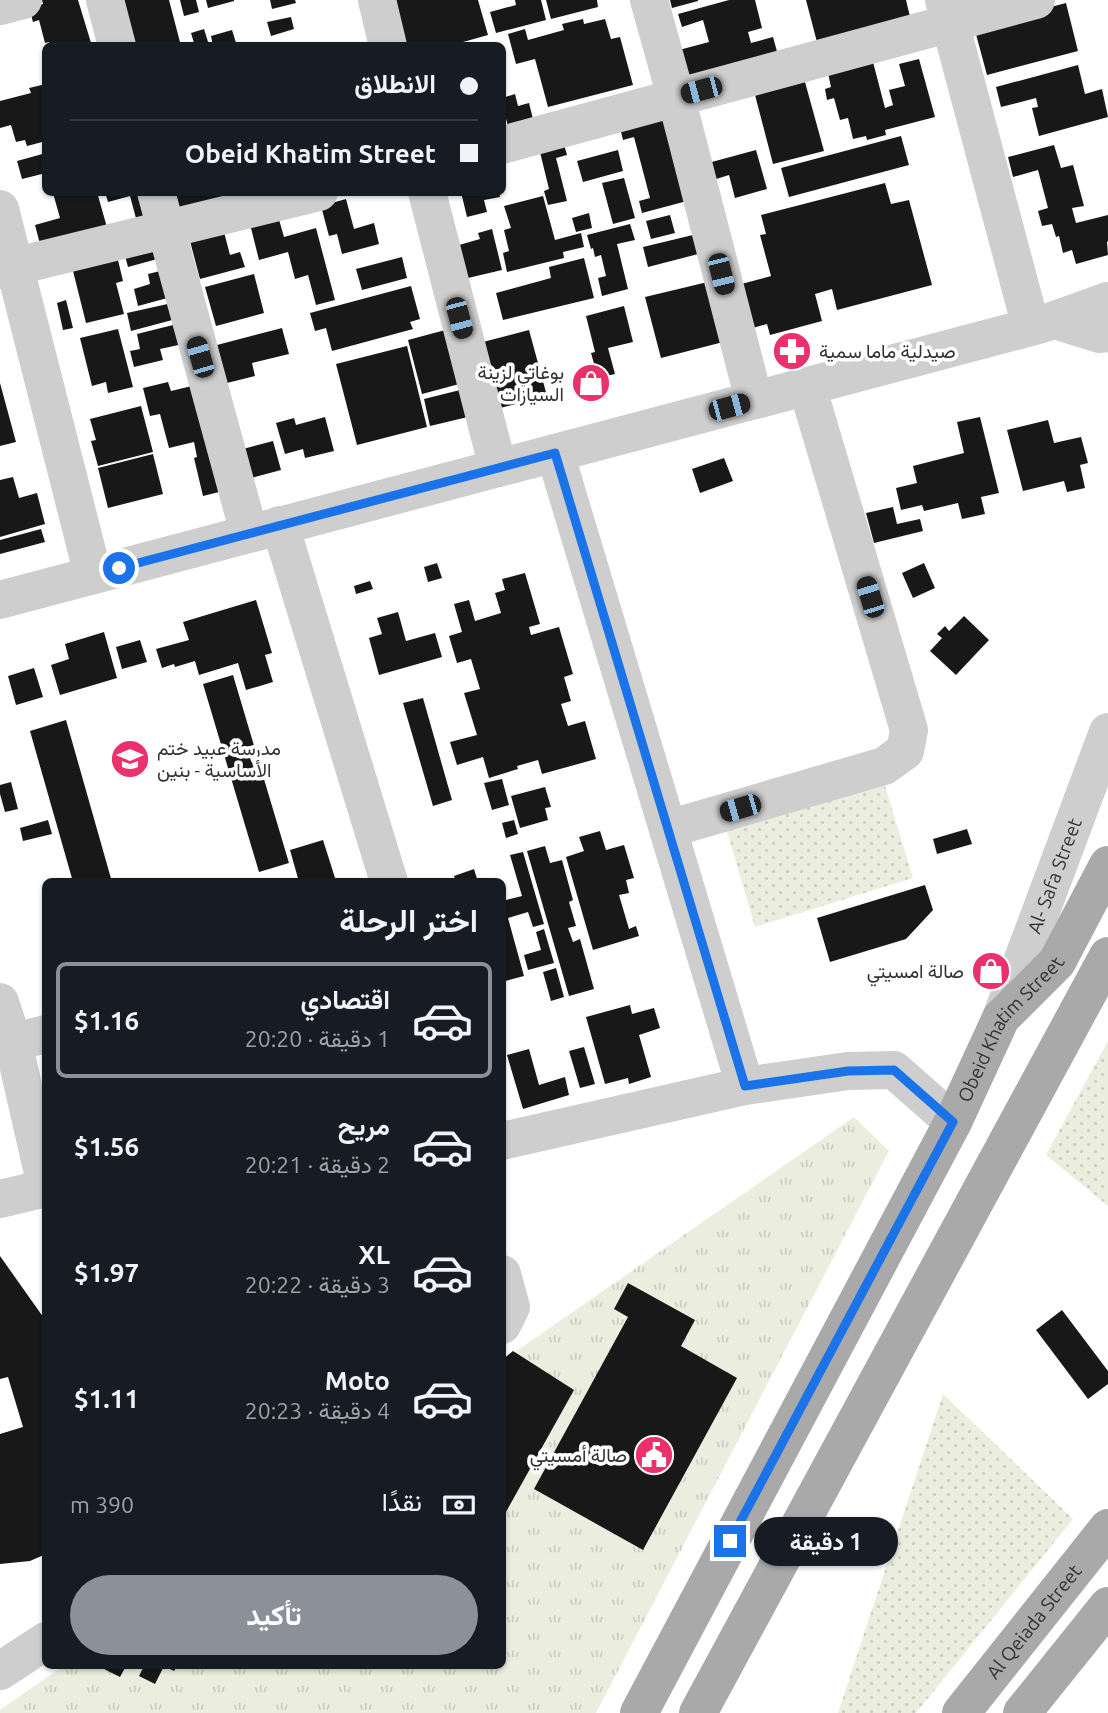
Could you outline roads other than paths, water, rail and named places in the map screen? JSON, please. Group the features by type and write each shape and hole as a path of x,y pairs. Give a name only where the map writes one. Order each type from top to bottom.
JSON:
{"main road":[{"name":"Obeid Khatim Street","path":"639,1713 953,1122 1001,1018 1057,962 1108,865"},
{"path":"698,1713 1108,956"},
{"name":"Al Qeiada Street","path":"961,1713 1108,1528"},
{"path":"1022,1713 1108,1606"}],"street":[{"path":"0,6 23,0"},
{"path":"105,0 116,42"},
{"path":"377,0 387,42"},
{"path":"649,0 754,400"},
{"path":"506,144 676,97 947,11 1036,0"},
{"path":"947,11 1043,324"},
{"path":"157,196 265,529 389,878"},
{"path":"7,268 303,196"},
{"path":"427,196 498,468"},
{"path":"0,209 7,268 93,575"},
{"path":"0,600 1043,324 1108,301"},
{"path":"1043,324 1108,333"},
{"path":"668,829 884,765 905,751 909,730 807,386"},
{"path":"555,453 745,1086"},
{"name":"Al- Safa Street","path":"1001,1018 1108,732"},
{"path":"0,1002 29,1038 42,1152"},
{"path":"506,1140 745,1086 848,1071 894,1070 953,1122"},
{"path":"0,1199 42,1188"},
{"path":"506,1288 511,1307 506,1317"},
{"path":"0,1671 42,1644"}],"place":[{"name":"صيدلية ماما سمية","path":"792,351"},
{"name":"بوغاتي لزينة السيارات","path":"591,383"},
{"name":"مدرسة عبيد ختم الأساسية - بنين","path":"130,759"},
{"name":"صالة امسيتي","path":"991,971"},
{"name":"صالة أمسيتي","path":"654,1455"}]}
